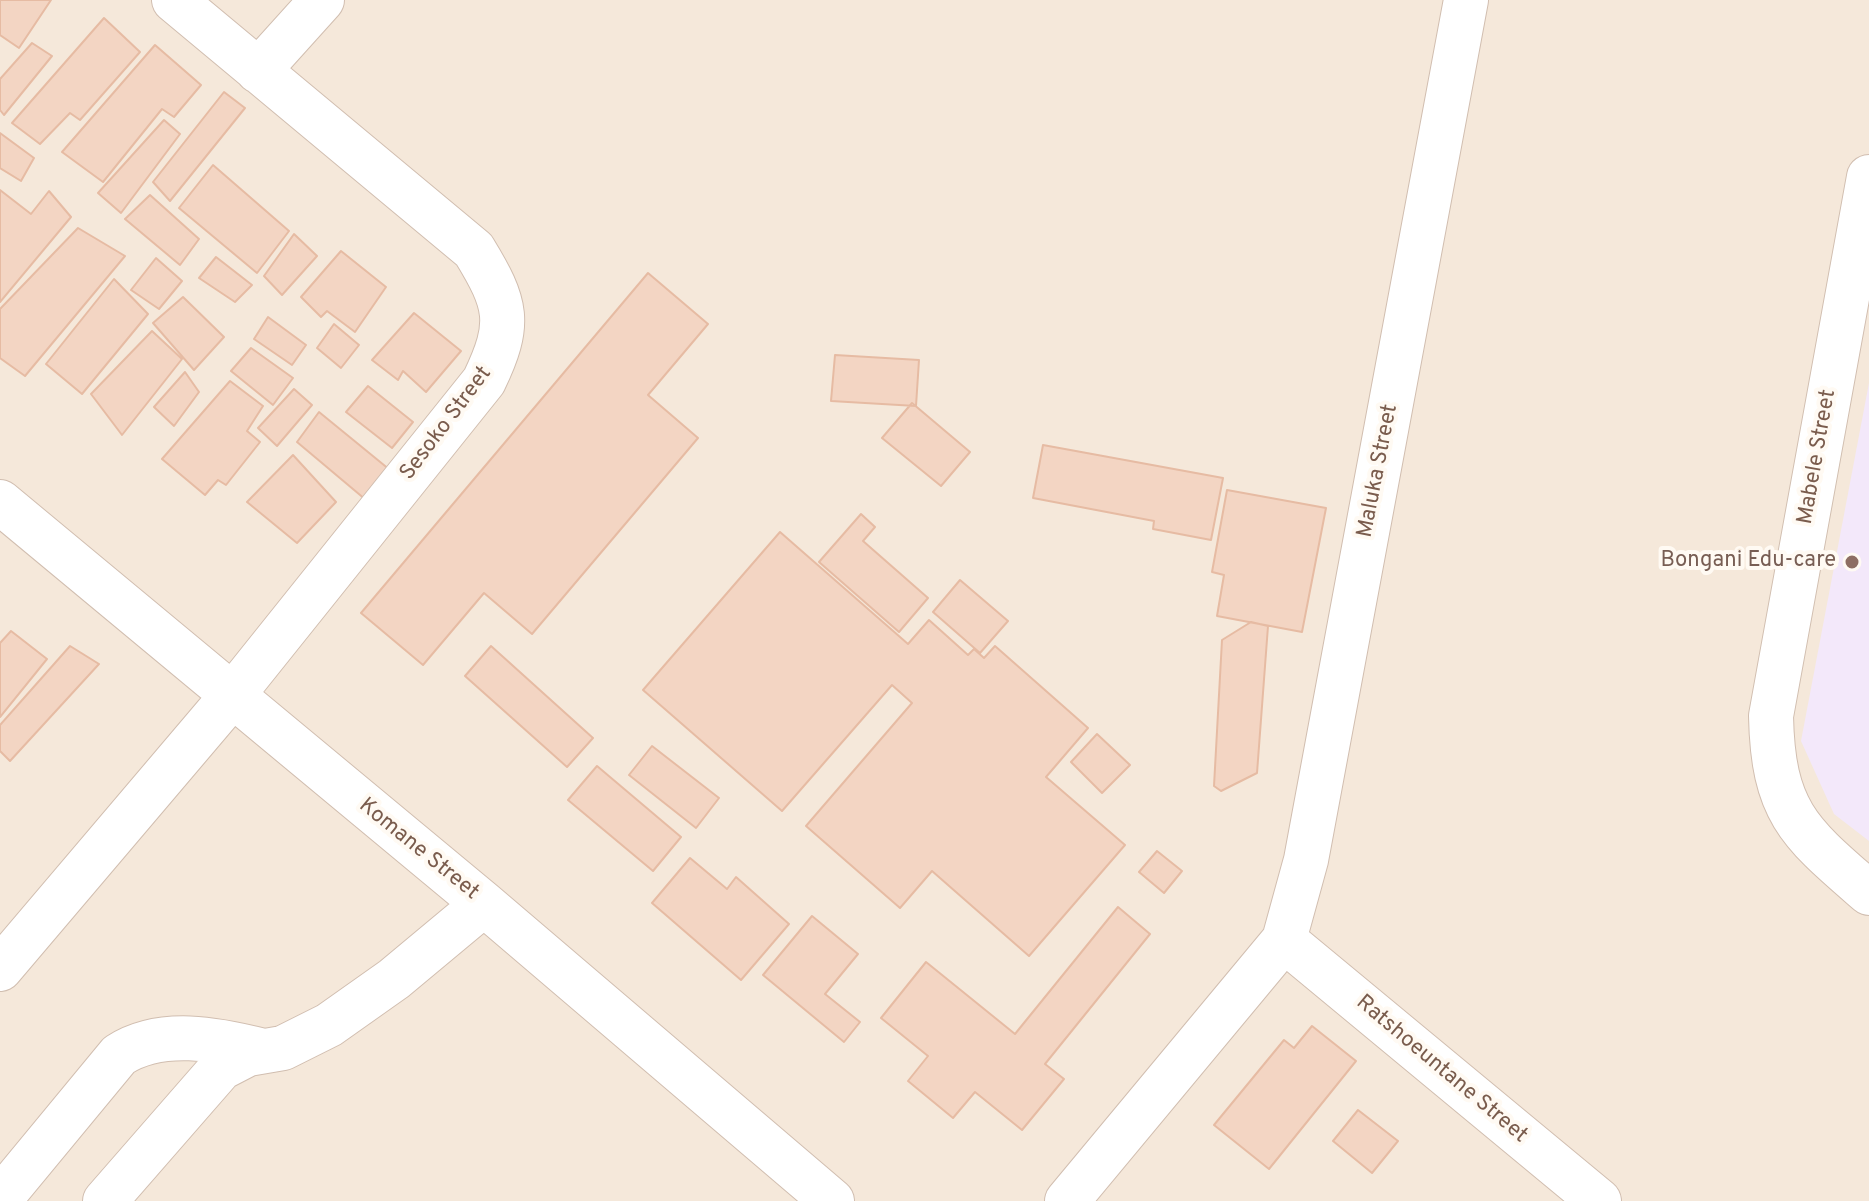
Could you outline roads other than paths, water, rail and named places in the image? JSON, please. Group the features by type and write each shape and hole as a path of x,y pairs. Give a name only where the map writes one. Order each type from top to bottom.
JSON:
{"street":[{"name":"Sesoko Street","path":"0,969 231,697 484,381 502,343 503,312 495,284 474,250 174,0"},
{"path":"258,71 322,0"},
{"name":"Maluka Street","path":"1284,940 1306,860 1466,0"},
{"name":"Mabele Street","path":"1869,177 1771,716 1772,754 1780,790 1791,818 1811,843 1869,893"},
{"name":"Komane Street","path":"0,502 231,697 484,904 832,1201"},
{"path":"105,1201 207,1079 248,1054 283,1048 329,1025 394,979 484,904"},
{"path":"1067,1201 1284,940"},
{"name":"Ratshoeuntane Street","path":"1284,940 1599,1201"},
{"path":"0,1199 119,1055 138,1042 166,1038 233,1043 265,1052"}],"place":[{"name":"Bongani Edu-care","path":"1852,562"}]}
